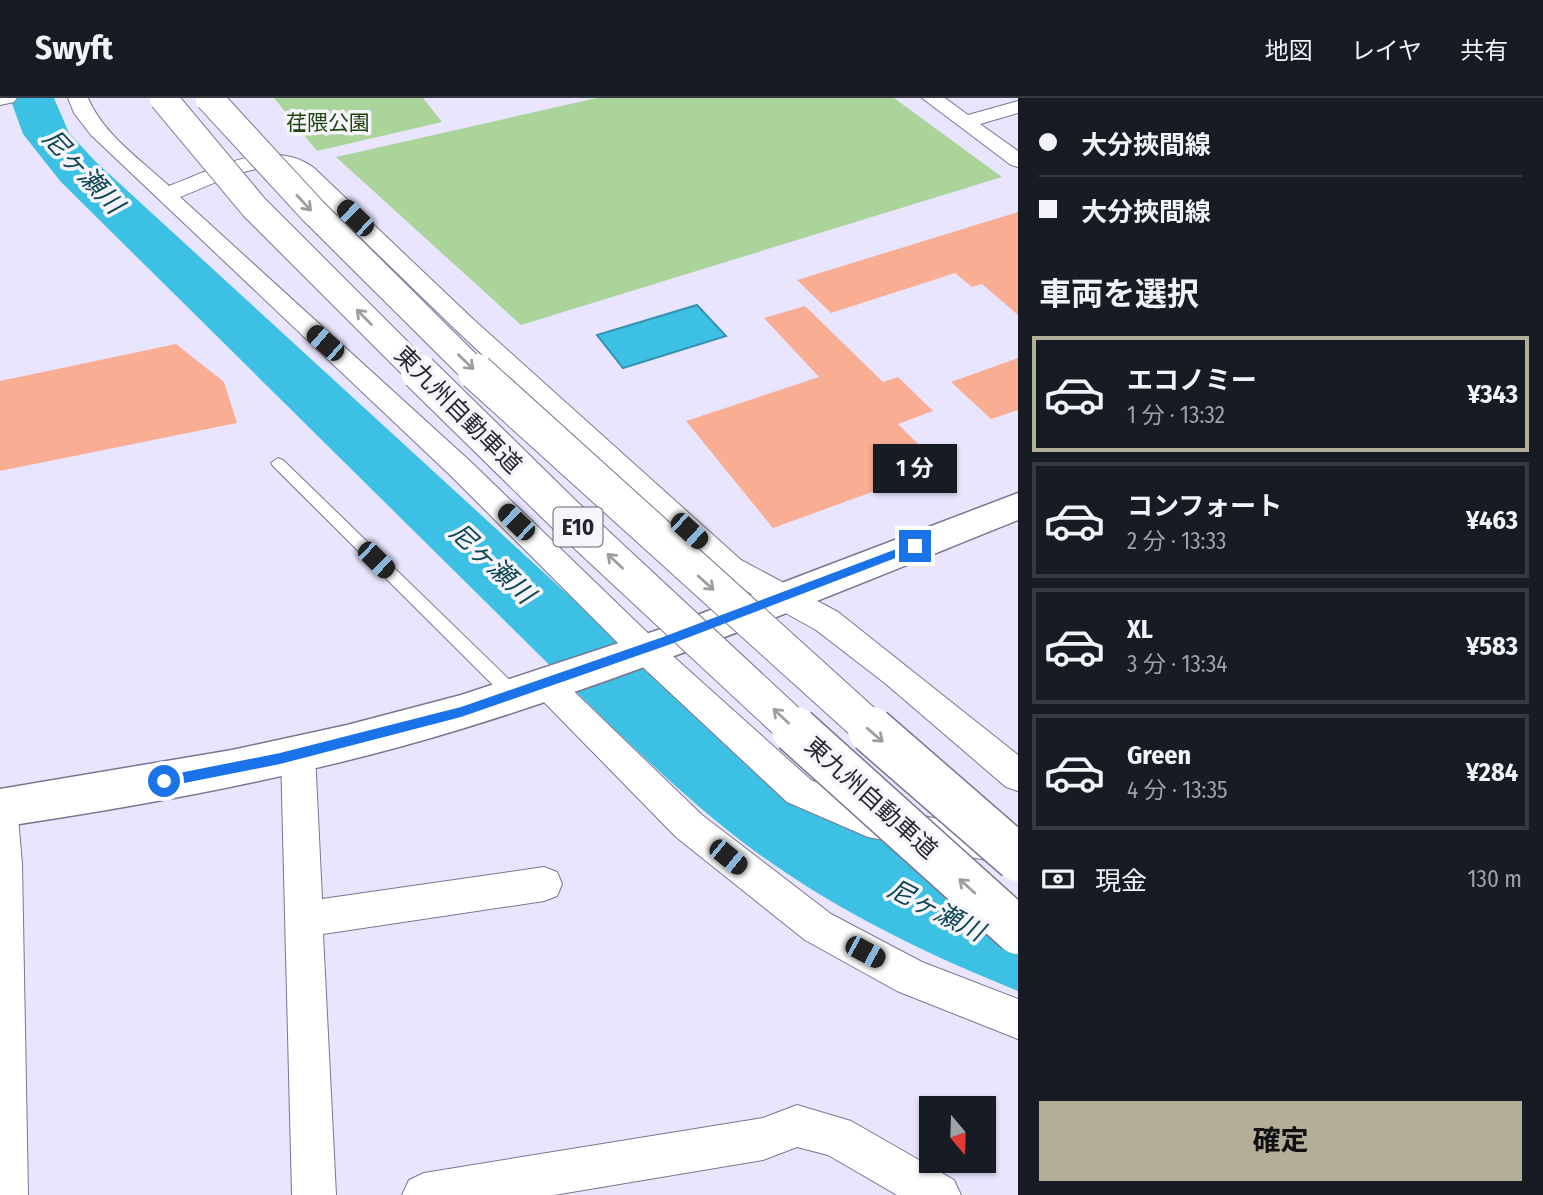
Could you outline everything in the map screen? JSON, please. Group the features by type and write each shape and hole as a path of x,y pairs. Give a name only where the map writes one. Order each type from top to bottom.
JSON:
{"main road":[{"name":"東九州自動車道","path":"163,98 188,132 298,251 509,462 1018,932"},
{"name":"東九州自動車道","path":"209,98 336,238 549,441 864,725 1018,858"},
{"path":"0,807 164,781 298,754 461,712 787,597 1018,506"}],"street":[{"path":"0,99 7,98"},
{"path":"78,98 84,113 99,131 461,469 644,649 799,790 868,821 1018,850"},
{"path":"932,98 1018,161"},
{"path":"965,122 1018,107"},
{"path":"166,195 261,161 278,160 298,166 318,182 465,325 730,568 827,621 897,675 1018,776"},
{"path":"530,689 689,826 818,927 911,977 1018,1019"},
{"path":"298,754 314,1195"},
{"path":"0,807 4,864 6,1195"},
{"path":"304,919 544,884"},
{"path":"424,1195 763,1139 797,1126 836,1136 939,1195"}],"lane":[{"path":"278,463 530,689"}],"green space":[{"name":"荏隈公園","path":"274,98 423,98 442,122 317,151"},
{"path":"597,98 894,98 1002,177 521,325 336,157"}],"water":[{"path":"697,305 726,336 623,368 597,335"}],"building":[{"path":"1018,212 1018,315 982,284 972,287 955,273 831,313 797,280"},
{"path":"805,306 883,382 898,377 933,411 898,424 941,467 773,528 686,421 819,377 764,318"},
{"path":"176,344 224,382 237,423 0,471 0,381"},
{"path":"1018,358 1018,410 991,419 951,382"}],"waterway":[{"name":"尼ヶ瀬川","path":"32,98 47,134 78,172 634,701 694,754 756,805 849,867 916,904 1018,949"}],"route":[{"path":"164,781 280,758 461,712 787,597 915,546"}]}
